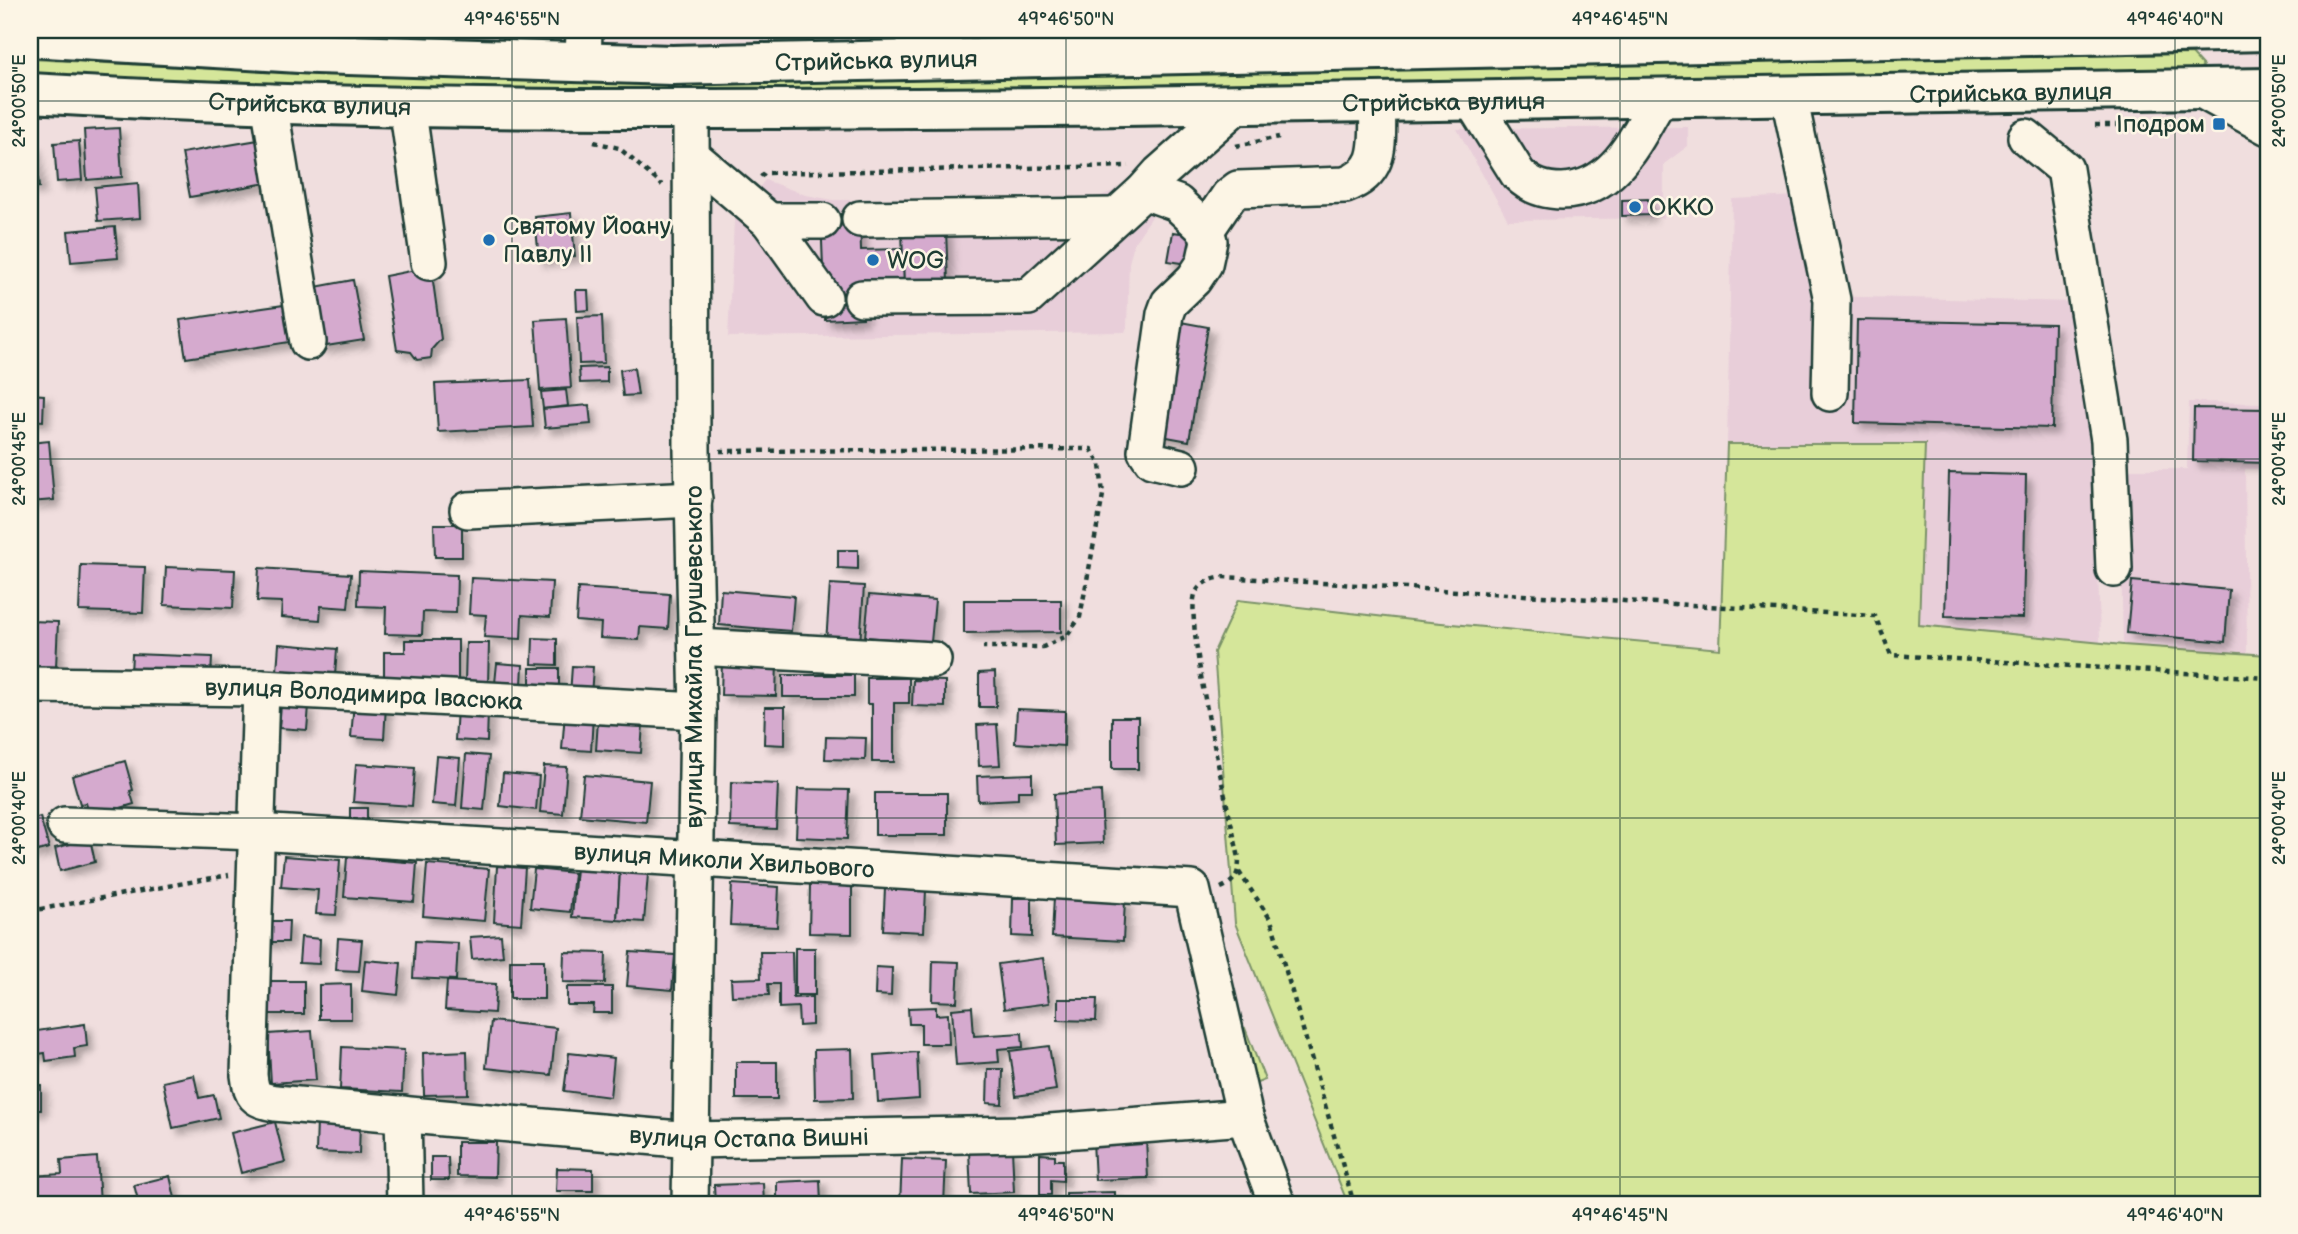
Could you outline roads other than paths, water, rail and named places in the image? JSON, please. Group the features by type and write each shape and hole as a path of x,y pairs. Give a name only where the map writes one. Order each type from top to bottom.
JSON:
{"main road":[{"name":"Стрийська вулиця","path":"30,37 316,54 584,46 672,65 2268,31"},
{"name":"Стрийська вулиця","path":"30,93 269,102 691,110 1377,104 2268,89"}],"street":[{"path":"2199,89 2268,127"},
{"path":"1789,97 1832,300 1830,393"},
{"path":"1473,102 1518,174 1526,182 1538,188 1570,191 1588,186 1606,176 1623,160 1659,99"},
{"path":"269,102 308,342"},
{"path":"1206,230 1229,196 1238,189 1345,185 1359,180 1370,170 1376,158 1377,104"},
{"path":"407,105 429,262"},
{"path":"862,298 1028,297 1237,105"},
{"name":"вулиця Михайла Грушевського","path":"690,1204 698,711 692,451 691,110"},
{"path":"2026,137 2065,169 2109,440 2114,569"},
{"path":"692,156 756,211 824,298"},
{"path":"1152,182 1206,230 1209,241 1204,264 1194,279 1169,303 1165,314 1146,452 1152,460 1181,467"},
{"path":"756,211 822,221"},
{"path":"860,219 1115,216"},
{"path":"468,510 694,499"},
{"path":"697,647 933,660"},
{"name":"вулиця Володимира Івасюка","path":"30,685 261,688 698,711"},
{"path":"256,832 261,688"},
{"name":"вулиця Миколи Хвильового","path":"65,825 256,832 1192,889 1245,1117"},
{"name":"вулиця Остапа Вишні","path":"256,832 249,1076 251,1093 257,1099 275,1103 690,1140 1024,1134 1245,1117"},
{"path":"403,1114 405,1204"},
{"path":"1245,1117 1278,1204"}],"place":[{"name":"Іподром","path":"2219,124"},
{"name":"ОККО","path":"1635,207"},
{"name":"Святому Йоану Павлу ІІ","path":"489,240"},
{"name":"WOG","path":"873,260"}]}
